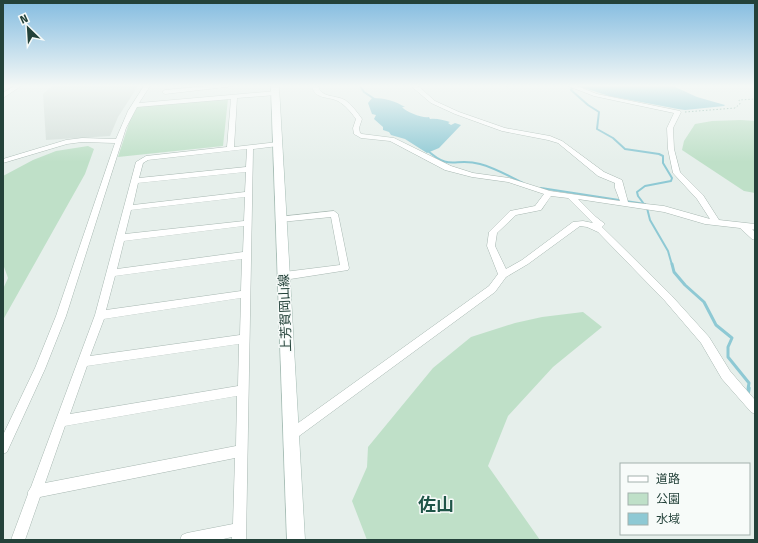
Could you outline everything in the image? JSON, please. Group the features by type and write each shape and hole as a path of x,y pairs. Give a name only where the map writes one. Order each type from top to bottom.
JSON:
{"main road":[{"name":"上芳賀岡山線","path":"277,111 296,540"}],"street":[{"path":"3,448 40,369 61,316 119,141 132,111"},
{"path":"230,149 233,111"},
{"path":"353,111 359,119 356,131 357,134 361,136 392,139 448,168 472,175 509,180 549,193 624,202 664,209 697,220 755,227"},
{"path":"453,111 504,130 550,138 560,142 601,174 619,182 624,202"},
{"path":"675,111 678,112 670,128 671,149 677,173 700,197 716,223"},
{"path":"3,161 46,146 66,142 82,140 119,141"},
{"path":"18,540 34,492 84,362 100,315 140,162 146,158 278,144"},
{"path":"187,540 239,534 250,147"},
{"path":"135,181 249,169"},
{"path":"503,275 491,246 493,232 513,213 538,208 549,193"},
{"path":"128,208 249,194"},
{"path":"571,196 593,219 605,227 615,237 618,247"},
{"path":"281,219 334,214 345,268 284,276"},
{"path":"120,238 248,223"},
{"path":"291,435 453,319 492,289 503,275 525,262 576,224 583,223 592,224 600,230 618,247 625,257 668,298 705,340 726,375 755,408"},
{"path":"743,226 755,236"},
{"path":"112,273 247,255"},
{"path":"100,315 246,294"},
{"path":"84,362 245,339"},
{"path":"61,421 243,390"},
{"path":"34,492 242,451"}],"path":[{"path":"678,112 687,111"}],"shaded area":[{"path":"44,111 122,111 110,136 46,140"}],"green space":[{"path":"134,111 227,111 223,146 118,157"},
{"path":"712,121 755,121 755,193 744,191 682,150 684,141 695,124"},
{"path":"88,146 94,149 85,174 3,320 3,289 8,278 3,264 3,176 33,160 56,151"},
{"path":"583,312 602,327 553,367 508,416 488,466 540,540 367,540 352,501 367,467 368,447 433,368 471,337 515,323 542,317"}],"water":[{"path":"371,111 408,111 419,116 429,117 430,119 447,121 450,122 448,123 451,125 455,123 461,125 439,148 427,153 405,139 391,135 389,132 383,130 383,127 374,119 376,115 372,114"}],"waterway":[{"path":"598,111 597,129 613,138 625,149 659,154 663,156 663,163 672,178 671,181 645,186 637,192 644,204"},
{"path":"427,150 435,157 447,162 471,162 480,164 497,170 523,183"},
{"path":"541,188 644,204"},
{"path":"644,204 647,208 650,220 668,251 672,265"},
{"path":"672,264 674,272 685,285 704,302 716,325 732,338 728,347 728,357 749,383 748,389"},
{"path":"748,394 749,388"}],"district":[{"name":"佐山","path":"436,505"}]}
